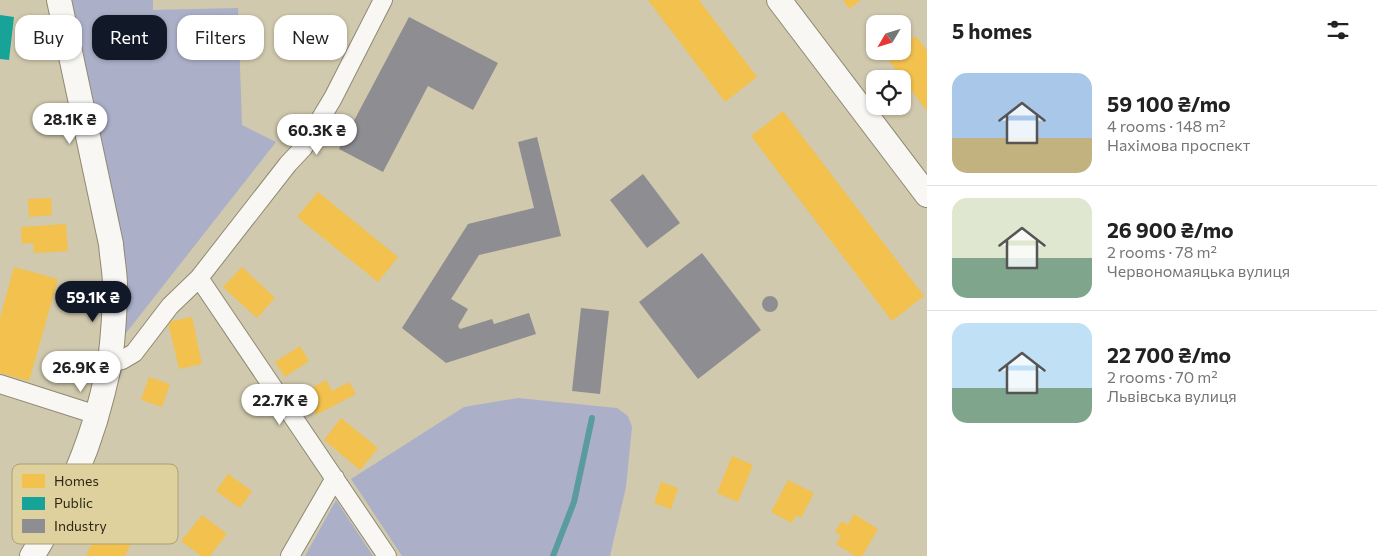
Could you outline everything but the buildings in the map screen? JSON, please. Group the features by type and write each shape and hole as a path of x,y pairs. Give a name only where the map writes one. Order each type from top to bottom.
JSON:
{"main road":[{"path":"59,0 111,244 115,284 110,363 97,415 79,464"},
{"path":"779,0 927,195"},
{"path":"32,556 40,544"}],"street":[{"path":"110,363 122,360 134,353 170,306 200,278 288,164 303,148 333,98 383,0"},
{"path":"200,278 387,556"},
{"path":"0,384 97,415"},
{"path":"290,556 335,478"}],"shaded area":[{"path":"68,0 153,0 153,10 238,8 238,15 177,15 177,60 240,60 242,125 276,142 119,342 77,60 82,60 82,15 70,15"},
{"path":"518,398 617,408 628,416 632,427 626,487 610,556 402,556 351,479 464,407"},
{"path":"336,500 373,556 305,556"}],"waterway":[{"path":"553,556 574,502 592,418"}]}
